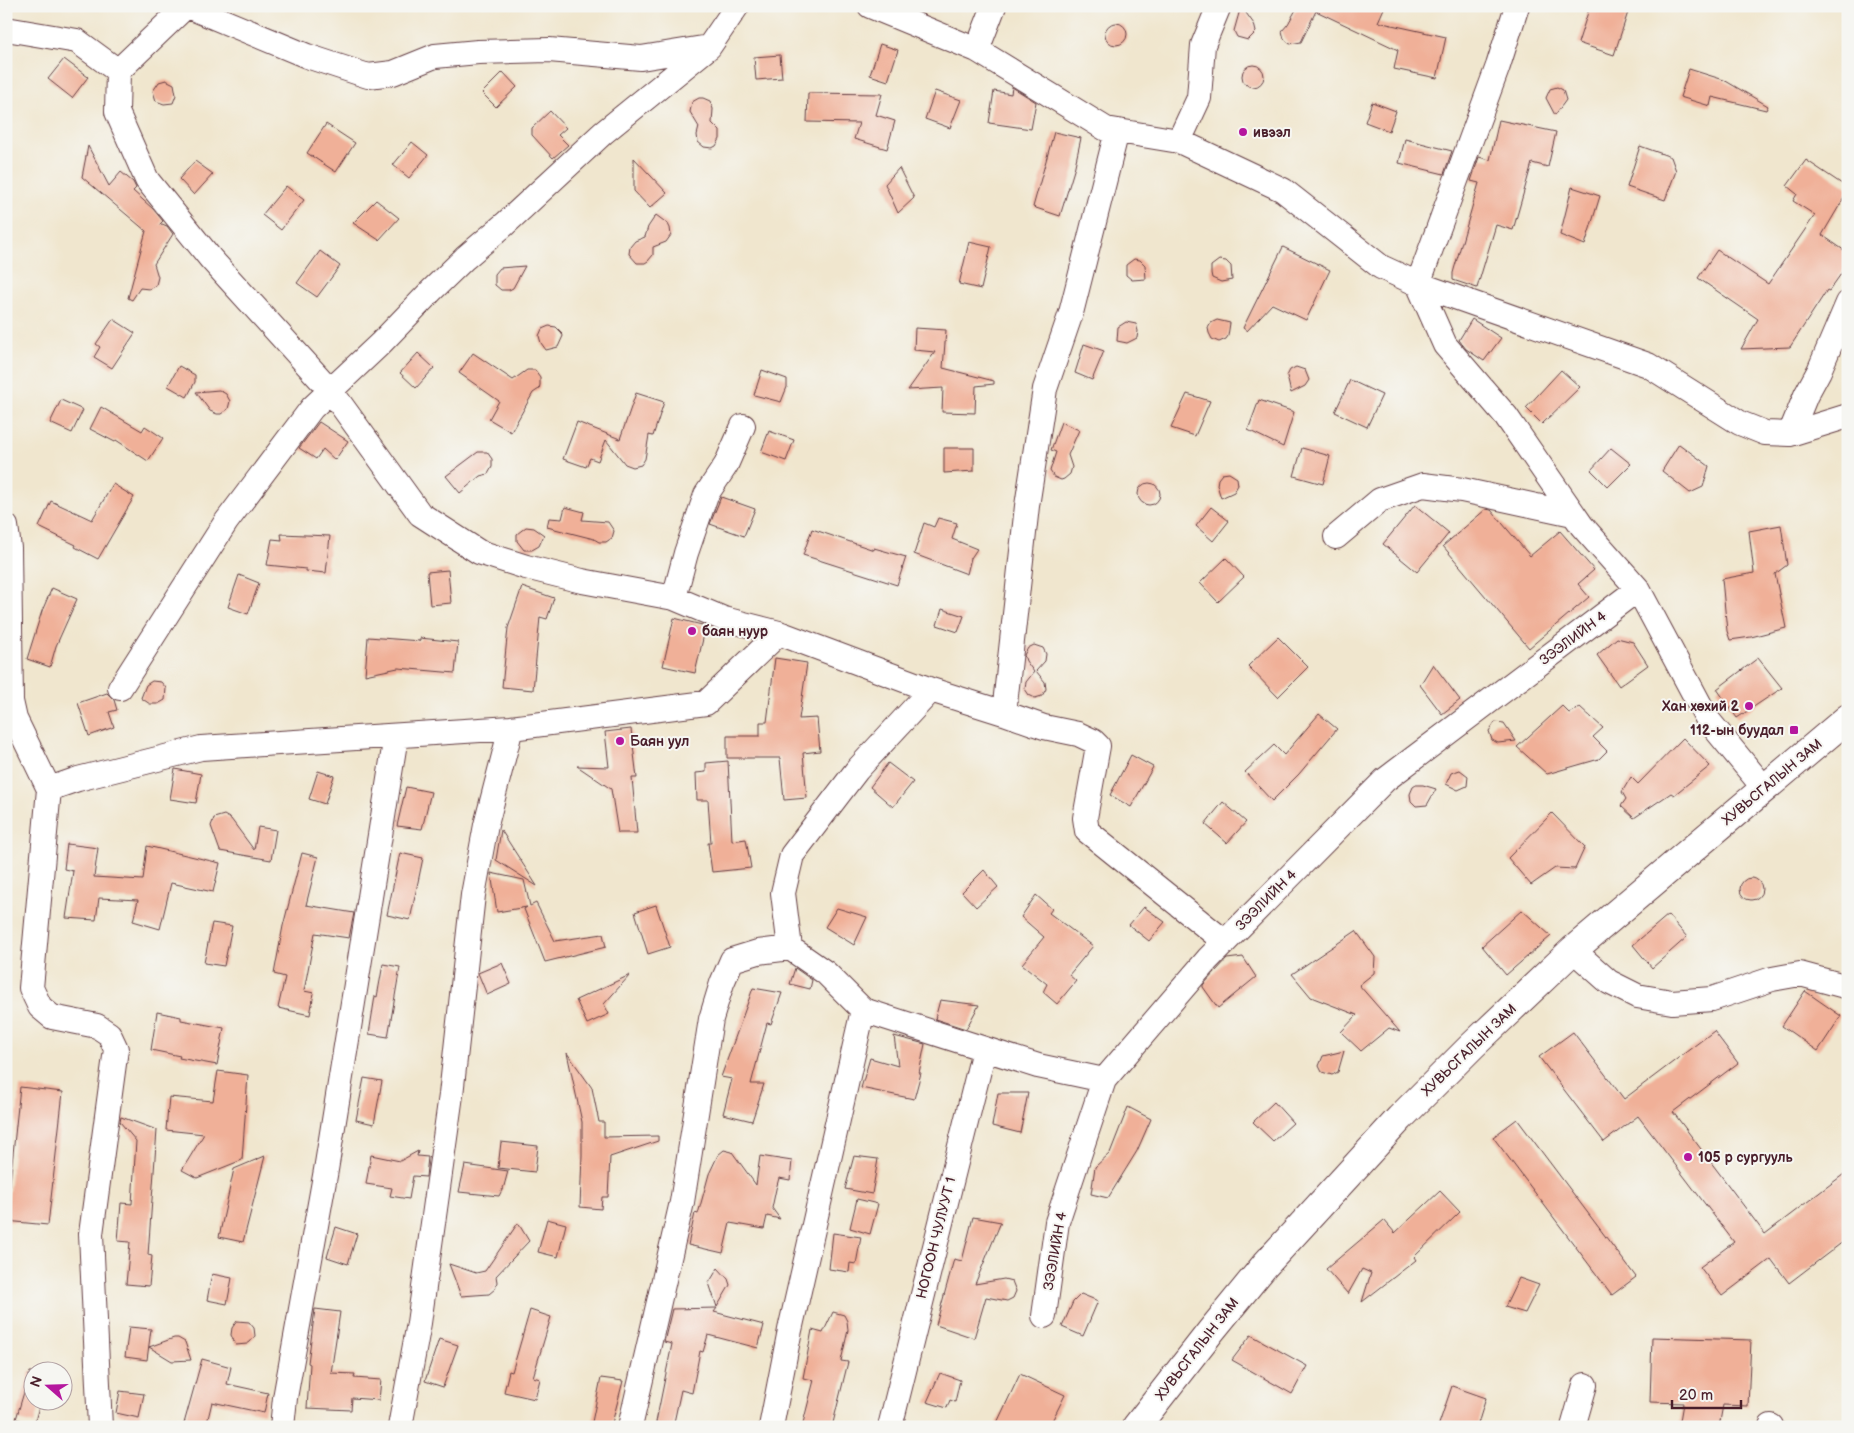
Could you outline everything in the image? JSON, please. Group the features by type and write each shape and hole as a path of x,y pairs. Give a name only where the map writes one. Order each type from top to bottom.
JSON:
{"main road":[{"name":"ХУВЬСГАЛЫН ЗАМ","path":"1136,1427 1253,1280 1329,1194 1400,1118 1465,1053 1573,950 1848,718"}],"street":[{"path":"709,47 640,58 549,50 478,52 435,56 393,73 368,76 307,56 187,6 118,71 117,112 147,180 211,259 331,391 420,514 479,552 526,567 582,581 674,598 724,619 779,633 931,690 1044,727 1078,734 1093,741 1098,746 1085,818 1087,831 1225,942"},
{"path":"120,688 226,522 312,408 380,344 465,258 505,224 603,133 709,47 737,6"},
{"path":"870,6 977,50 1106,129 1180,141 1283,190 1381,267 1418,284 1648,365 1740,423 1765,433 1790,434 1848,416"},
{"path":"977,50 994,6"},
{"path":"1180,141 1199,98 1203,45 1219,6"},
{"path":"1517,6 1498,66 1418,284 1445,345 1506,416 1582,526 1638,589 1708,720 1764,788"},
{"path":"6,29 77,41 118,71"},
{"path":"1004,713 1027,506 1045,388 1071,312 1116,131"},
{"path":"1790,434 1848,303"},
{"path":"674,598 686,553 706,495 726,465 743,426"},
{"path":"1336,537 1380,500 1423,484 1462,490 1573,514"},
{"path":"6,526 9,548 11,701 15,719 49,789 31,988 40,1007 52,1017 97,1026 109,1034 116,1049 91,1234 100,1427"},
{"name":"ЗЭЭЛИЙН 4","path":"1044,1316 1057,1222 1104,1080 1225,942 1385,780 1638,589"},
{"path":"49,789 78,779 201,748 510,728 706,702 779,633"},
{"path":"790,948 783,892 792,855 858,770 931,690"},
{"path":"400,1427 419,1323 451,1095 472,895 486,825 510,728"},
{"path":"282,1427 284,1398 326,1170 396,736"},
{"path":"630,1427 682,1202 711,1019 722,983 732,960 758,952 790,948 826,973 863,1010 1038,1066 1104,1080"},
{"path":"1573,950 1609,982 1637,996 1672,1002 1712,999 1772,979 1800,974 1848,988"},
{"path":"771,1427 792,1320 863,1010"},
{"name":"НОГООН ЧУЛУУТ 1","path":"890,1427 984,1050"},
{"path":"1573,1427 1585,1385"}],"building":[{"path":"1241,6 1254,24 1256,32 1248,40 1237,37 1234,31"},
{"path":"1298,6 1385,6 1378,22 1446,37 1437,78 1394,69 1398,50 1316,11 1301,42 1290,44 1284,39 1282,31"},
{"path":"1590,6 1630,6 1614,55 1578,43"},
{"path":"1116,23 1124,26 1127,34 1124,42 1116,45 1108,42 1105,34 1108,26"},
{"path":"880,44 898,50 888,81 870,75"},
{"path":"780,55 782,78 756,80 754,57"},
{"path":"64,59 88,77 72,98 48,79"},
{"path":"1253,65 1261,68 1264,76 1261,84 1253,87 1245,84 1242,76 1245,68"},
{"path":"1689,69 1724,80 1768,106 1766,110 1712,97 1710,106 1680,97"},
{"path":"503,72 517,87 496,107 482,93"},
{"path":"166,80 174,84 176,95 173,103 164,104 156,101 153,91 159,82"},
{"path":"1012,87 1036,102 1031,129 989,123 994,91 1011,94"},
{"path":"1557,87 1563,90 1566,100 1555,115 1546,98 1550,89"},
{"path":"935,91 961,100 950,128 925,119"},
{"path":"808,93 882,94 876,115 895,121 887,149 854,139 859,123 807,122"},
{"path":"699,98 710,101 713,109 712,123 720,131 720,139 716,146 712,148 704,147 698,142 699,127 690,112 692,102"},
{"path":"1372,102 1396,111 1389,131 1365,122"},
{"path":"550,111 566,128 558,135 568,145 553,158 532,135 532,128"},
{"path":"1499,120 1556,132 1548,167 1532,163 1513,230 1496,225 1477,288 1453,280 1453,273 1479,183 1471,181 1479,157 1490,160"},
{"path":"326,124 355,143 336,172 307,153"},
{"path":"1054,132 1081,138 1074,170 1060,216 1033,207"},
{"path":"1405,139 1452,151 1444,174 1399,163"},
{"path":"412,142 428,155 409,178 393,165"},
{"path":"88,146 109,186 121,172 133,182 136,188 133,191 163,221 159,225 167,226 173,234 154,264 158,277 156,285 149,289 140,288 132,300 128,298 146,231 82,177"},
{"path":"1640,146 1671,157 1676,171 1665,200 1627,187"},
{"path":"634,158 667,193 650,208 634,191"},
{"path":"1806,160 1848,188 1822,235 1848,253 1848,264 1829,291 1827,290 1790,347 1741,349 1758,319 1698,278 1717,250 1768,284 1815,215 1793,201 1797,194 1787,186"},
{"path":"195,161 213,174 194,195 179,179"},
{"path":"899,168 914,198 898,213 885,184"},
{"path":"286,186 304,200 281,230 262,215"},
{"path":"1572,187 1600,196 1585,245 1560,235"},
{"path":"376,200 399,218 379,240 353,223"},
{"path":"656,215 668,224 671,235 666,242 653,247 653,255 648,261 637,263 629,254 630,247 635,241 645,237 648,227"},
{"path":"969,242 991,247 981,289 959,284"},
{"path":"1283,247 1330,270 1306,320 1272,304 1247,331 1243,328"},
{"path":"320,251 340,266 317,297 297,283"},
{"path":"1134,259 1140,260 1145,265 1146,279 1132,280 1126,275 1126,265"},
{"path":"1219,260 1226,261 1231,266 1232,280 1221,282 1212,278 1211,266"},
{"path":"525,266 513,288 501,290 495,285 495,274 500,268"},
{"path":"113,319 135,333 112,368 94,357 100,347 96,344"},
{"path":"1472,319 1501,338 1484,361 1466,349 1459,340"},
{"path":"1217,320 1230,323 1228,336 1219,342 1212,339 1208,328 1211,323"},
{"path":"1126,322 1136,324 1137,338 1127,343 1117,341 1118,327"},
{"path":"549,326 556,327 563,336 558,347 546,350 539,336 542,329"},
{"path":"915,328 946,330 943,368 994,381 994,384 976,386 975,413 942,412 943,388 908,390 935,352 914,350"},
{"path":"1084,344 1104,351 1092,380 1075,373"},
{"path":"418,353 434,368 416,388 400,373"},
{"path":"473,353 513,380 527,370 535,370 540,377 539,389 533,393 511,432 489,419 499,401 459,373"},
{"path":"179,366 195,375 195,382 187,397 168,386"},
{"path":"1296,367 1305,370 1309,380 1305,386 1291,393 1287,376 1290,370"},
{"path":"762,370 787,379 787,387 781,402 754,395"},
{"path":"1561,370 1580,387 1542,424 1526,408"},
{"path":"1350,380 1382,395 1367,427 1335,412"},
{"path":"219,390 226,394 230,401 228,409 221,414 217,414 210,411 196,392"},
{"path":"636,393 664,402 653,436 649,435 645,459 641,465 633,467 625,464 606,440 598,461 590,458 586,467 563,459 577,422 620,439"},
{"path":"1187,394 1210,401 1195,436 1171,428"},
{"path":"61,400 83,410 72,433 50,423"},
{"path":"1259,400 1294,412 1283,447 1248,430"},
{"path":"101,407 142,431 145,426 163,438 148,461 116,440 115,442 90,429"},
{"path":"319,422 348,441 335,460 323,449 316,459 299,448"},
{"path":"1061,422 1079,430 1068,455 1072,467 1070,474 1061,480 1054,477 1050,471 1056,452 1051,450"},
{"path":"769,431 794,440 786,461 761,452"},
{"path":"1679,444 1709,466 1703,487 1690,493 1662,471"},
{"path":"944,448 974,448 974,471 944,473"},
{"path":"1302,448 1330,456 1323,484 1294,476"},
{"path":"1611,448 1631,464 1608,487 1591,470"},
{"path":"478,452 487,452 492,459 492,467 488,474 480,476 460,493 446,476"},
{"path":"1229,473 1237,478 1238,485 1234,492 1221,498 1217,485 1218,479 1222,474"},
{"path":"1149,483 1157,486 1160,494 1157,502 1149,505 1141,502 1138,494 1141,486"},
{"path":"113,484 134,497 98,559 75,547 76,545 39,527 51,501 92,520"},
{"path":"721,497 755,509 744,536 710,524"},
{"path":"1415,505 1449,533 1417,572 1383,544"},
{"path":"565,507 584,512 582,520 608,522 614,531 612,538 606,542 599,542 547,527 549,518 562,519"},
{"path":"1211,507 1229,521 1213,541 1196,526"},
{"path":"1486,509 1491,510 1530,556 1560,531 1594,570 1578,584 1589,597 1529,648 1443,546"},
{"path":"938,518 957,523 952,539 977,549 971,558 967,574 914,554 924,523 934,527"},
{"path":"1781,525 1787,565 1775,574 1786,628 1730,640 1727,631 1722,579 1754,573 1749,531"},
{"path":"526,527 534,528 544,535 539,546 532,550 524,550 517,541 517,534"},
{"path":"812,529 874,550 874,548 906,557 897,585 803,555"},
{"path":"281,534 330,536 326,573 267,565 272,539 282,540"},
{"path":"1226,558 1244,577 1218,602 1200,583"},
{"path":"448,570 451,603 430,605 427,572"},
{"path":"239,575 259,583 248,614 228,607"},
{"path":"522,587 554,598 547,619 540,617 533,690 502,687 508,628"},
{"path":"52,588 77,599 56,646 50,667 27,659 42,611"},
{"path":"942,609 964,616 958,632 937,625"},
{"path":"674,618 706,626 695,673 663,666"},
{"path":"368,637 420,641 420,638 458,642 455,673 398,668 365,675"},
{"path":"1278,637 1308,667 1278,697 1248,666"},
{"path":"1617,638 1633,642 1648,665 1619,686 1597,655"},
{"path":"1034,645 1043,648 1046,654 1045,661 1036,671 1045,682 1046,689 1042,696 1035,698 1029,695 1025,689 1026,682 1034,672 1024,655 1028,648"},
{"path":"775,658 807,663 799,719 817,718 820,751 803,753 807,798 784,800 780,758 727,758 727,736 760,736 760,722 767,722"},
{"path":"1758,658 1782,688 1737,718 1717,689"},
{"path":"1433,664 1460,700 1442,714 1420,685"},
{"path":"152,681 161,682 166,688 165,700 158,704 150,704 141,698 146,685"},
{"path":"107,693 114,700 117,710 109,712 114,727 89,736 78,703"},
{"path":"1562,706 1569,713 1580,707 1603,728 1593,737 1607,751 1599,759 1547,774 1517,747"},
{"path":"1319,714 1337,729 1299,774 1272,801 1245,772 1274,745 1284,755"},
{"path":"1495,722 1504,723 1516,741 1498,743 1492,740 1489,731"},
{"path":"631,729 637,778 632,778 637,833 618,833 611,789 577,766 609,767 605,732"},
{"path":"1683,738 1710,766 1674,795 1671,793 1634,818 1621,806 1626,799 1622,792 1631,777 1638,784"},
{"path":"1131,755 1153,767 1131,807 1110,795"},
{"path":"728,761 732,841 746,839 751,868 712,872 708,843 711,843 708,800 697,800 696,773 706,772 706,763"},
{"path":"888,763 913,782 893,807 870,787"},
{"path":"175,769 201,774 196,803 170,799"},
{"path":"1460,770 1468,776 1467,786 1458,790 1446,784 1451,773"},
{"path":"318,771 334,776 325,804 309,799"},
{"path":"1416,785 1436,789 1427,805 1416,806 1411,801 1410,794"},
{"path":"406,787 431,792 422,829 397,826"},
{"path":"1223,802 1246,822 1227,843 1205,824"},
{"path":"1552,813 1585,847 1575,869 1555,868 1531,885 1508,858"},
{"path":"224,815 231,819 254,850 258,827 276,830 271,860 220,851 211,826 214,818"},
{"path":"501,830 537,886 496,860"},
{"path":"67,844 98,848 94,877 143,880 147,846 220,863 213,892 171,883 160,929 133,921 138,900 99,898 96,920 66,918 73,871 64,869"},
{"path":"302,853 318,857 306,905 354,913 349,938 315,933 304,991 314,993 310,1015 278,1008 285,977 274,974 283,926"},
{"path":"400,853 423,858 410,920 387,915"},
{"path":"984,870 998,887 976,907 962,892"},
{"path":"491,873 524,880 530,906 536,903 555,941 603,934 606,947 545,962 524,909 527,907 497,912"},
{"path":"1751,878 1759,881 1762,889 1759,897 1751,900 1743,897 1740,889 1743,881"},
{"path":"1036,895 1052,909 1049,913 1093,946 1069,975 1076,981 1057,1004 1043,992 1047,984 1022,964 1044,937 1021,917"},
{"path":"656,905 670,947 648,954 635,912"},
{"path":"1144,907 1165,922 1149,941 1129,925"},
{"path":"837,908 867,917 854,945 825,927"},
{"path":"1522,910 1551,936 1506,975 1482,946"},
{"path":"1668,915 1687,937 1652,968 1633,945"},
{"path":"212,923 232,926 224,966 204,963"},
{"path":"1356,931 1375,957 1374,973 1359,985 1400,1032 1389,1028 1361,1051 1341,1032 1357,1015 1311,997 1292,974"},
{"path":"1243,957 1256,977 1218,1008 1203,985 1227,959"},
{"path":"502,963 511,984 487,995 478,973"},
{"path":"383,964 400,967 388,1037 369,1034 375,996 377,997"},
{"path":"795,968 812,980 810,989 790,984"},
{"path":"630,975 604,1004 609,1014 587,1024 576,1000"},
{"path":"753,988 782,993 771,1024 767,1023 751,1084 764,1084 752,1121 723,1114 732,1079 721,1077"},
{"path":"1805,991 1841,1016 1818,1051 1782,1026"},
{"path":"940,1000 979,1005 966,1029 935,1019"},
{"path":"157,1012 181,1017 181,1020 224,1028 217,1065 179,1058 180,1056 151,1050"},
{"name":"105 р сургууль","path":"1714,1031 1738,1063 1673,1112 1765,1234 1848,1171 1848,1238 1789,1283 1771,1259 1722,1296 1700,1267 1734,1242 1638,1116 1604,1142 1539,1057 1573,1032 1624,1099"},
{"path":"894,1036 925,1044 919,1073 921,1073 914,1099 861,1088 870,1058 898,1066"},
{"path":"1344,1051 1338,1072 1332,1075 1322,1072 1319,1066 1323,1056"},
{"path":"567,1053 592,1088 599,1122 604,1122 604,1137 658,1136 658,1141 610,1157 608,1197 602,1197 601,1209 580,1207 582,1122"},
{"path":"218,1071 248,1075 242,1160 197,1178 182,1170 204,1134 166,1130 169,1097 213,1101"},
{"path":"364,1078 382,1081 374,1124 356,1120"},
{"path":"20,1087 63,1092 48,1225 6,1221"},
{"path":"998,1093 1028,1093 1020,1133 992,1126"},
{"path":"1274,1102 1293,1123 1273,1141 1253,1122"},
{"path":"1128,1107 1151,1119 1137,1151 1108,1198 1091,1194 1095,1167 1110,1153"},
{"path":"121,1117 157,1130 148,1255 152,1256 149,1286 126,1284 130,1242 118,1241 121,1203 132,1204 136,1141 120,1122"},
{"path":"1517,1119 1636,1277 1612,1295 1493,1137"},
{"path":"501,1142 538,1146 535,1172 498,1168"},
{"path":"724,1150 732,1152 756,1185 760,1156 792,1161 790,1180 779,1178 772,1208 780,1219 767,1216 764,1229 730,1223 723,1253 688,1245 695,1213 698,1214 709,1174 718,1155"},
{"path":"418,1151 417,1156 428,1157 426,1177 413,1176 409,1199 390,1196 392,1188 366,1184 371,1155 400,1161"},
{"path":"265,1156 243,1242 219,1237 234,1169"},
{"path":"854,1156 878,1159 872,1194 845,1189"},
{"path":"465,1165 508,1171 499,1196 459,1192"},
{"path":"1440,1191 1460,1212 1414,1257 1416,1260 1362,1302 1371,1273 1362,1269 1348,1294 1326,1269 1384,1220 1395,1233"},
{"path":"857,1199 878,1204 870,1234 850,1228"},
{"path":"973,1217 1001,1222 975,1284 1004,1279 1012,1281 1016,1291 1013,1298 1007,1301 986,1297 974,1338 936,1325 954,1259 962,1261"},
{"path":"547,1219 566,1224 558,1257 538,1252"},
{"path":"518,1223 529,1241 496,1276 495,1289 489,1294 461,1296 449,1264 476,1273 485,1271"},
{"path":"336,1227 357,1234 348,1264 327,1257"},
{"path":"833,1233 861,1237 856,1264 850,1263 849,1272 829,1269"},
{"path":"718,1268 728,1279 730,1285 717,1307 709,1283"},
{"path":"212,1274 232,1278 227,1304 207,1300"},
{"path":"1519,1278 1539,1285 1525,1313 1505,1307"},
{"path":"1081,1294 1098,1301 1083,1336 1062,1327 1073,1302"},
{"path":"717,1308 714,1312 764,1325 758,1348 708,1335 703,1352 700,1351 692,1393 681,1390 673,1427 655,1427 672,1344 664,1342 672,1309"},
{"path":"315,1309 340,1312 331,1373 355,1374 354,1378 381,1380 379,1400 352,1398 351,1410 307,1408 310,1364 308,1363"},
{"path":"530,1310 551,1317 533,1377 540,1379 535,1399 504,1392 509,1371 512,1372"},
{"path":"833,1312 844,1315 847,1321 848,1330 841,1361 848,1362 832,1427 802,1427 814,1380 803,1378 812,1330 823,1333"},
{"path":"237,1321 249,1322 254,1328 255,1336 247,1344 236,1345 231,1335 232,1328"},
{"path":"129,1327 151,1329 147,1360 125,1357"},
{"path":"1251,1335 1307,1366 1292,1394 1232,1360"},
{"path":"1652,1337 1751,1340 1748,1406 1723,1405 1719,1427 1679,1427 1683,1403 1650,1402"},
{"path":"174,1338 185,1342 191,1360 172,1361 149,1347"},
{"path":"439,1339 458,1345 443,1387 425,1381"},
{"path":"202,1359 231,1367 227,1384 268,1393 264,1413 212,1402 206,1427 183,1427"},
{"path":"940,1373 960,1380 955,1402 950,1400 947,1408 927,1402"},
{"path":"1020,1374 1065,1395 1049,1427 995,1427"},
{"path":"601,1378 623,1381 611,1427 591,1427"},
{"path":"1452,1386 1486,1398 1477,1427 1438,1427"},
{"path":"120,1391 144,1394 139,1418 116,1413"},
{"path":"22,1399 22,1410 38,1410 34,1424 16,1419"}],"place":[{"name":"ивээл","path":"1243,132"},
{"name":"баян нуур","path":"692,631"},
{"name":"Хан хөхий 2","path":"1749,706"},
{"name":"112-ын буудал","path":"1794,730"},
{"name":"Баян уул","path":"620,741"},
{"name":"105 р сургууль","path":"1688,1157"}]}
